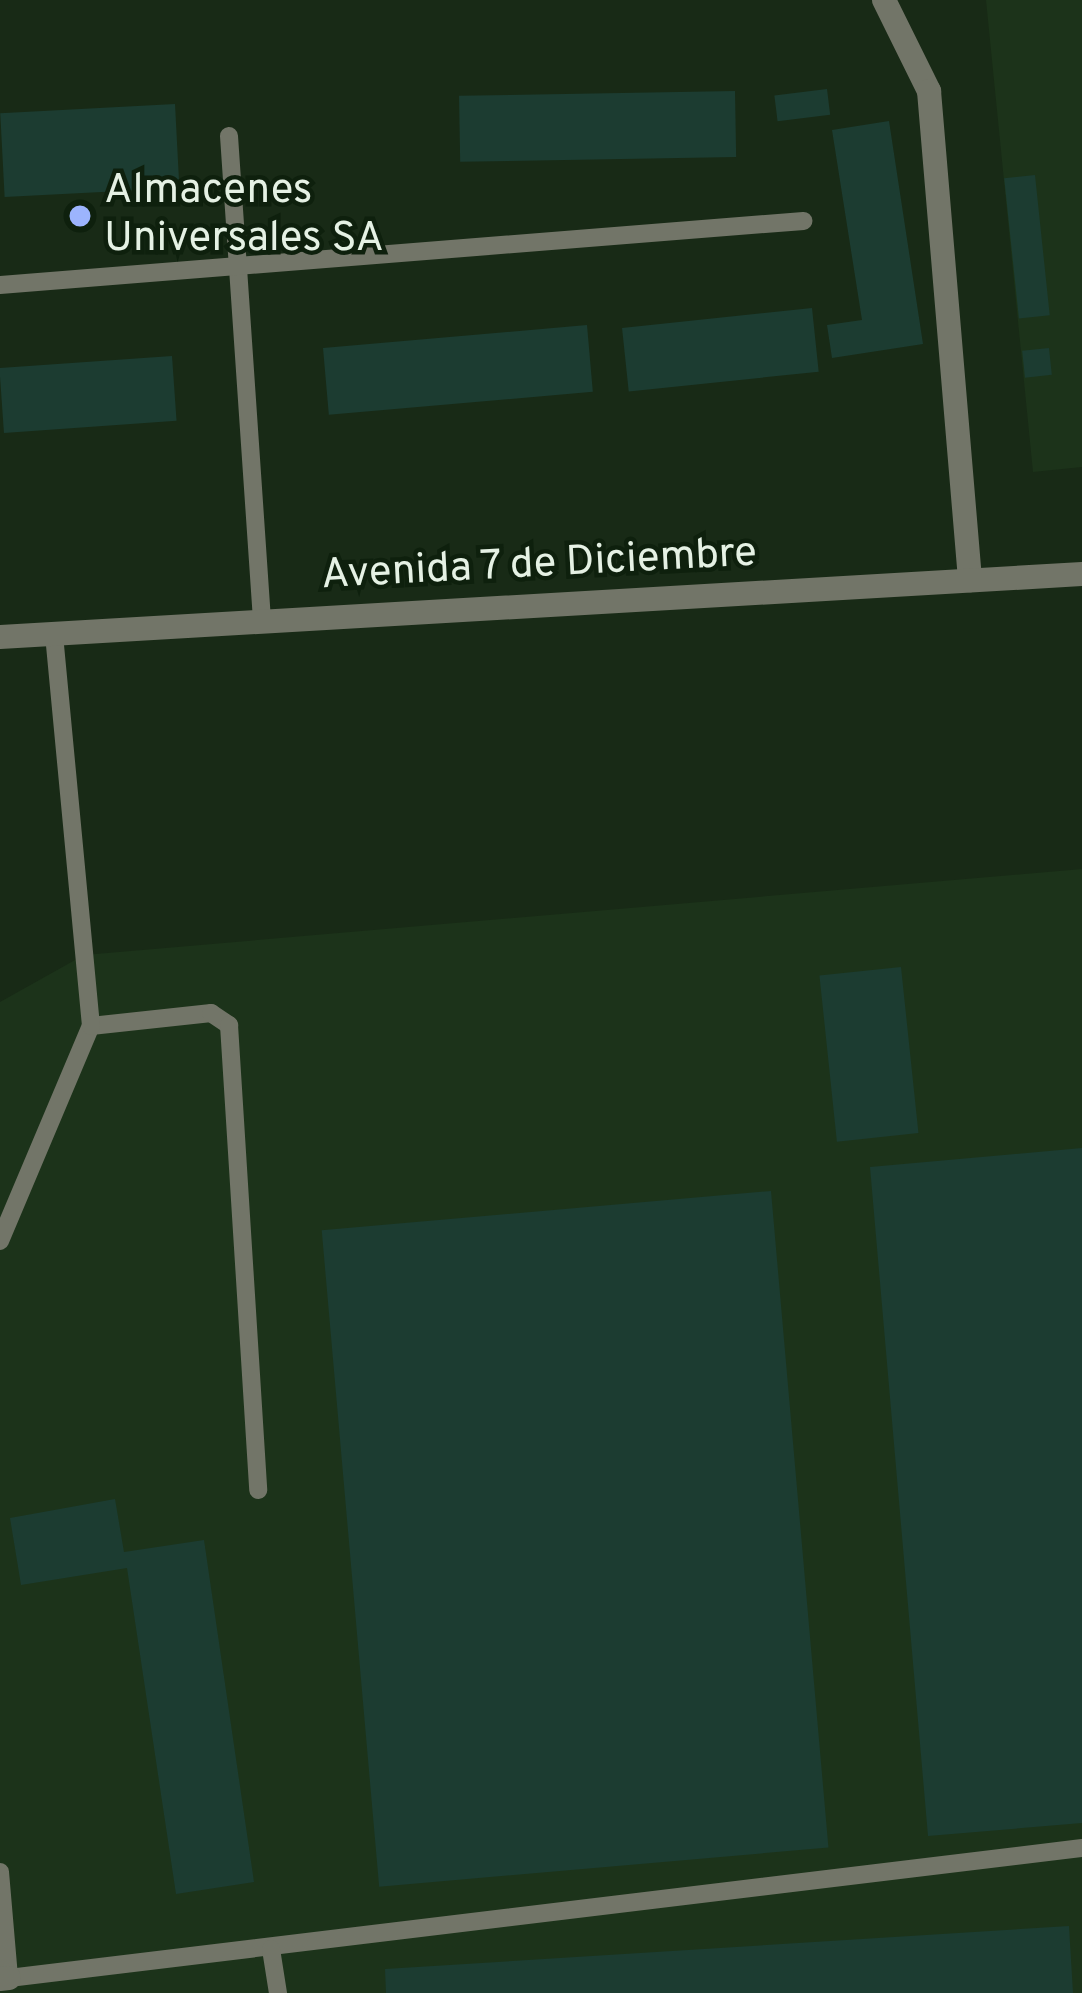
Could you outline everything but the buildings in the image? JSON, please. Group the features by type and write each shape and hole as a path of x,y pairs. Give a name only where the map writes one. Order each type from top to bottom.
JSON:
{"street":[{"path":"884,0 929,91 970,580"},
{"name":"Avenida 7 de Diciembre","path":"0,637 1082,574"}],"lane":[{"path":"229,136 262,621"},
{"path":"0,285 803,221"},
{"path":"0,1240 91,1026 54,634"},
{"path":"91,1026 211,1013 229,1025 259,1490"},
{"path":"0,1872 4,1978 1082,1847"},
{"path":"271,1948 278,1993"}],"shaded area":[{"path":"986,0 1082,0 1082,467 1033,472"},
{"path":"1082,869 1082,1993 0,1993 0,1002 84,955"}],"place":[{"name":"Almacenes Universales SA","path":"80,216"}]}
